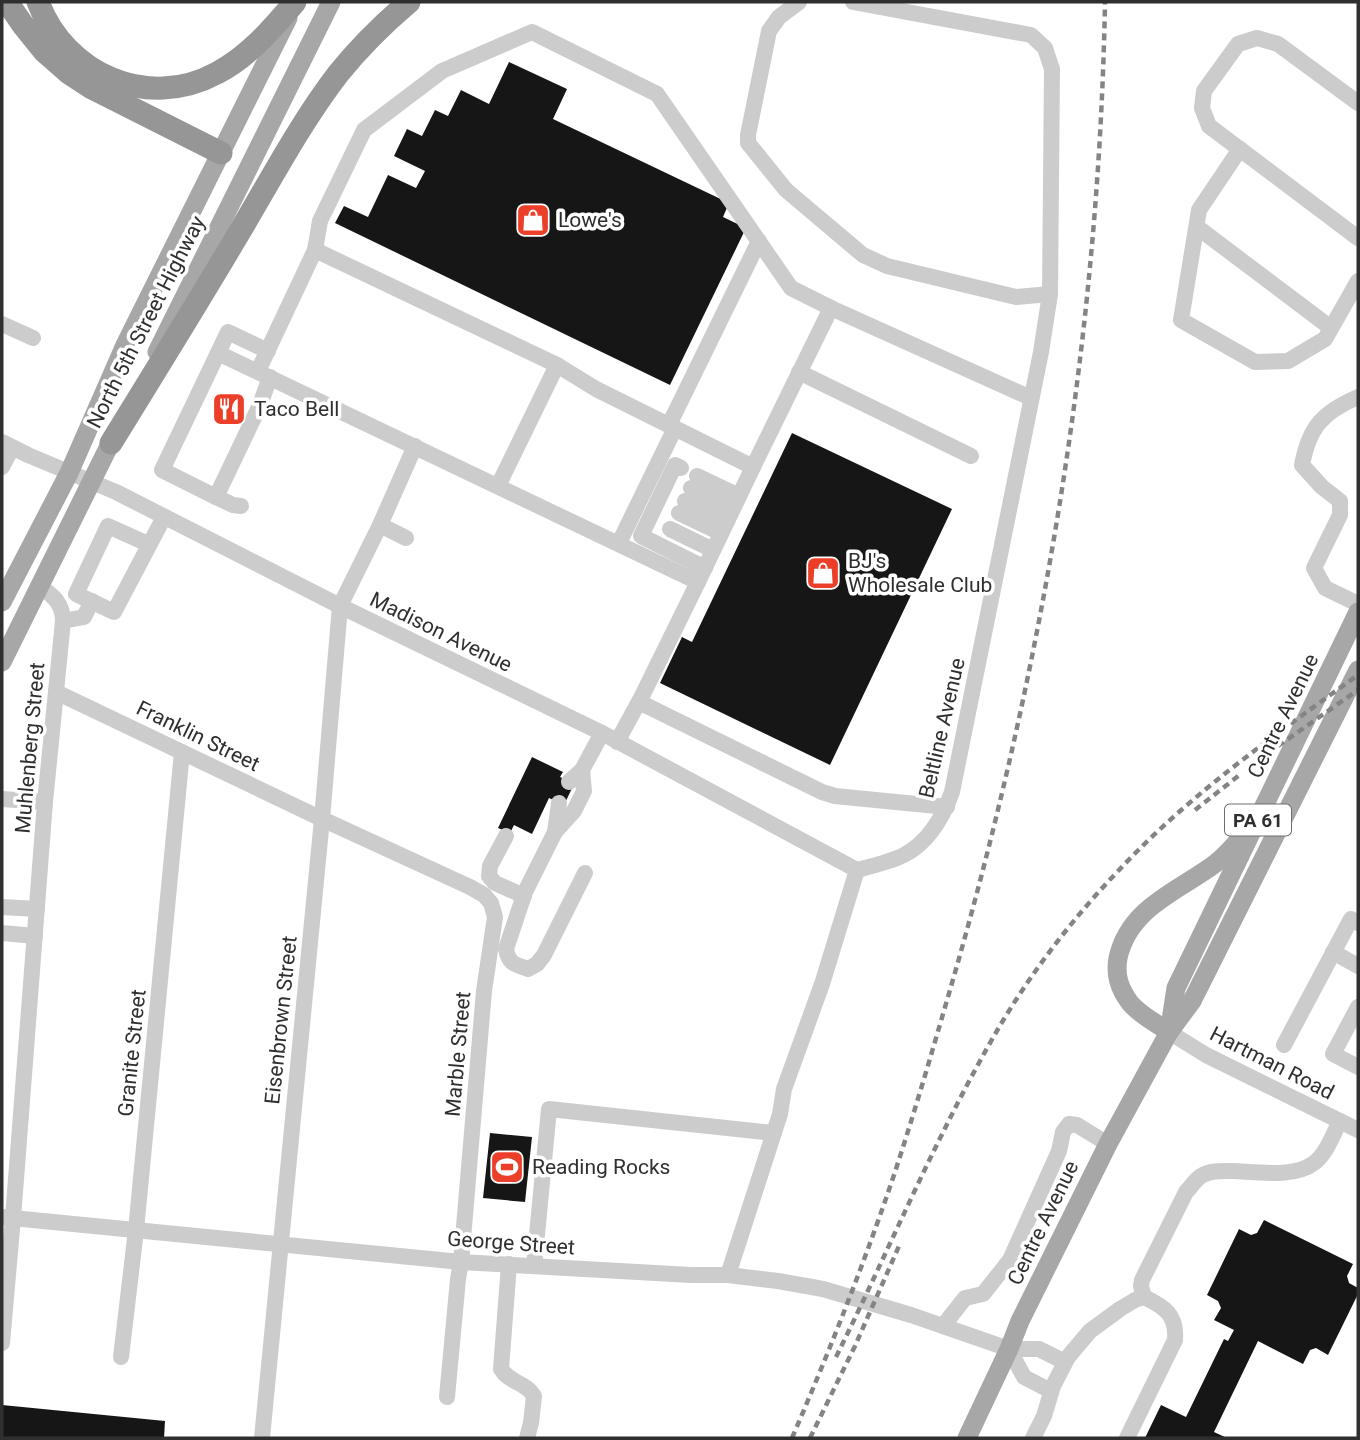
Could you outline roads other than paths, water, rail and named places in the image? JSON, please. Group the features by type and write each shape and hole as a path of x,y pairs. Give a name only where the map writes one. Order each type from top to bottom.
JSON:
{"highway":[{"path":"7,2 33,38 69,74 221,153"},
{"path":"38,2 55,35 79,61 110,79 133,86 156,88 192,83 224,69 252,49 296,2"},
{"path":"110,443 181,331 308,117 357,52 409,2"}],"main road":[{"name":"North 5th Street Highway","path":"3,597 69,472 125,345 296,2"},
{"name":"North 5th Street Highway","path":"2,662 331,2"},
{"path":"221,153 254,155"},
{"name":"Centre Avenue","path":"1169,1032 1176,988 1358,612"},
{"name":"Centre Avenue","path":"967,1438 1020,1321 1108,1143 1169,1032 1192,1001 1358,670"},
{"path":"1169,1032 1136,1009 1119,985 1116,977 1117,966 1125,936 1149,908 1224,856 1264,807"}],"street":[{"path":"799,2 779,17 769,31 748,135 748,143 786,190 863,255 887,266 1016,297 1050,294"},
{"name":"Beltline Avenue","path":"853,2 1031,35 1045,48 1052,69 1050,294 953,792 947,807 923,841 903,855 857,870"},
{"path":"216,496 260,405 268,351 315,250 320,221 363,130 442,71 532,33 657,94 791,288 1031,398"},
{"path":"1358,103 1279,44 1257,38 1238,44 1204,91 1202,108 1209,126 1358,238"},
{"path":"1240,149 1199,210 1181,320 1255,362 1288,362 1325,339 1358,281"},
{"path":"1197,227 1331,328"},
{"path":"702,575 641,536 668,497 672,426 759,241"},
{"path":"315,250 557,365 596,389 753,467"},
{"path":"617,742 702,575 831,308"},
{"path":"2,324 33,338"},
{"path":"168,473 228,332 268,351"},
{"path":"218,353 264,379 415,446 619,543 702,575"},
{"path":"498,486 557,365"},
{"path":"799,372 971,456"},
{"path":"168,473 183,475 201,484 210,483 217,478 264,379"},
{"path":"1355,402 1335,408 1323,416 1305,448 1302,466 1340,501 1340,515 1314,568 1325,588 1358,604"},
{"path":"2,467 7,445"},
{"name":"Madison Avenue","path":"7,445 116,492 340,606 601,733 857,870"},
{"path":"340,606 415,446"},
{"path":"168,473 233,505 241,506"},
{"path":"668,497 730,515"},
{"path":"668,497 730,515"},
{"path":"619,543 668,497"},
{"path":"148,544 108,526 76,594 114,612 164,517"},
{"path":"380,525 406,538"},
{"path":"670,529 713,550"},
{"path":"39,586 60,604 64,621 84,617 92,601"},
{"name":"Eisenbrown Street","path":"262,1438 340,606"},
{"name":"Muhlenberg Street","path":"2,1343 7,1218 64,621"},
{"name":"Franklin Street","path":"56,692 322,819"},
{"path":"639,702 822,792 835,796 947,807"},
{"path":"569,782 582,770 601,733"},
{"name":"Granite Street","path":"121,1357 136,1230 182,752"},
{"path":"582,770 584,791 574,811 555,832 524,896 506,949 508,959 512,963 528,969 537,964 585,873"},
{"path":"2,799 45,802"},
{"path":"555,832 559,803"},
{"name":"Marble Street","path":"322,819 470,887 484,895 491,903 495,917 484,991 447,1397"},
{"path":"506,836 490,866 489,876 495,883 524,896"},
{"path":"728,1275 780,1114 784,1089 822,984 857,870"},
{"path":"2,907 37,909"},
{"path":"1284,1045 1351,919 1358,923"},
{"path":"2,933 35,936"},
{"path":"1333,952 1358,966"},
{"path":"1358,1007 1333,1054 1358,1068"},
{"name":"Hartman Road","path":"1169,1032 1206,1055 1358,1130"},
{"path":"534,1266 549,1109 774,1133"},
{"path":"1127,1438 1175,1340 1173,1319 1165,1309 1144,1297 1141,1286 1186,1192 1201,1176 1216,1171 1301,1170 1314,1164 1323,1154 1340,1121"},
{"path":"943,1326 965,1298 983,1294 1010,1260 1059,1151 1063,1132 1069,1124 1077,1125 1108,1143"},
{"name":"George Street","path":"7,1218 461,1262 728,1275 778,1281 823,1289 911,1315 1009,1349 1039,1349 1065,1362"},
{"path":"509,1264 501,1369 505,1375 525,1386 534,1396 527,1438"},
{"path":"1033,1438 1065,1362 1090,1331 1120,1309 1144,1297"},
{"path":"1009,1349 1024,1377 1051,1391"},
{"path":"1044,1416 1047,1438"}],"railway":[{"path":"792,1438 858,1275 901,1152 950,990 1013,747 1060,501 1078,377 1091,252 1105,2"},
{"path":"836,1357 934,1150 976,1069 1011,1007 1054,945 1103,887 1175,815 1234,766 1358,675"},
{"path":"1278,746 1358,690"},
{"path":"1195,810 1242,773"},
{"path":"810,1438 855,1346 899,1246"}],"place":[{"name":"Lowe's","path":"533,220"},
{"name":"Taco Bell","path":"229,409"},
{"name":"BJ's Wholesale Club","path":"823,573"},
{"name":"Reading Rocks","path":"507,1167"}]}
